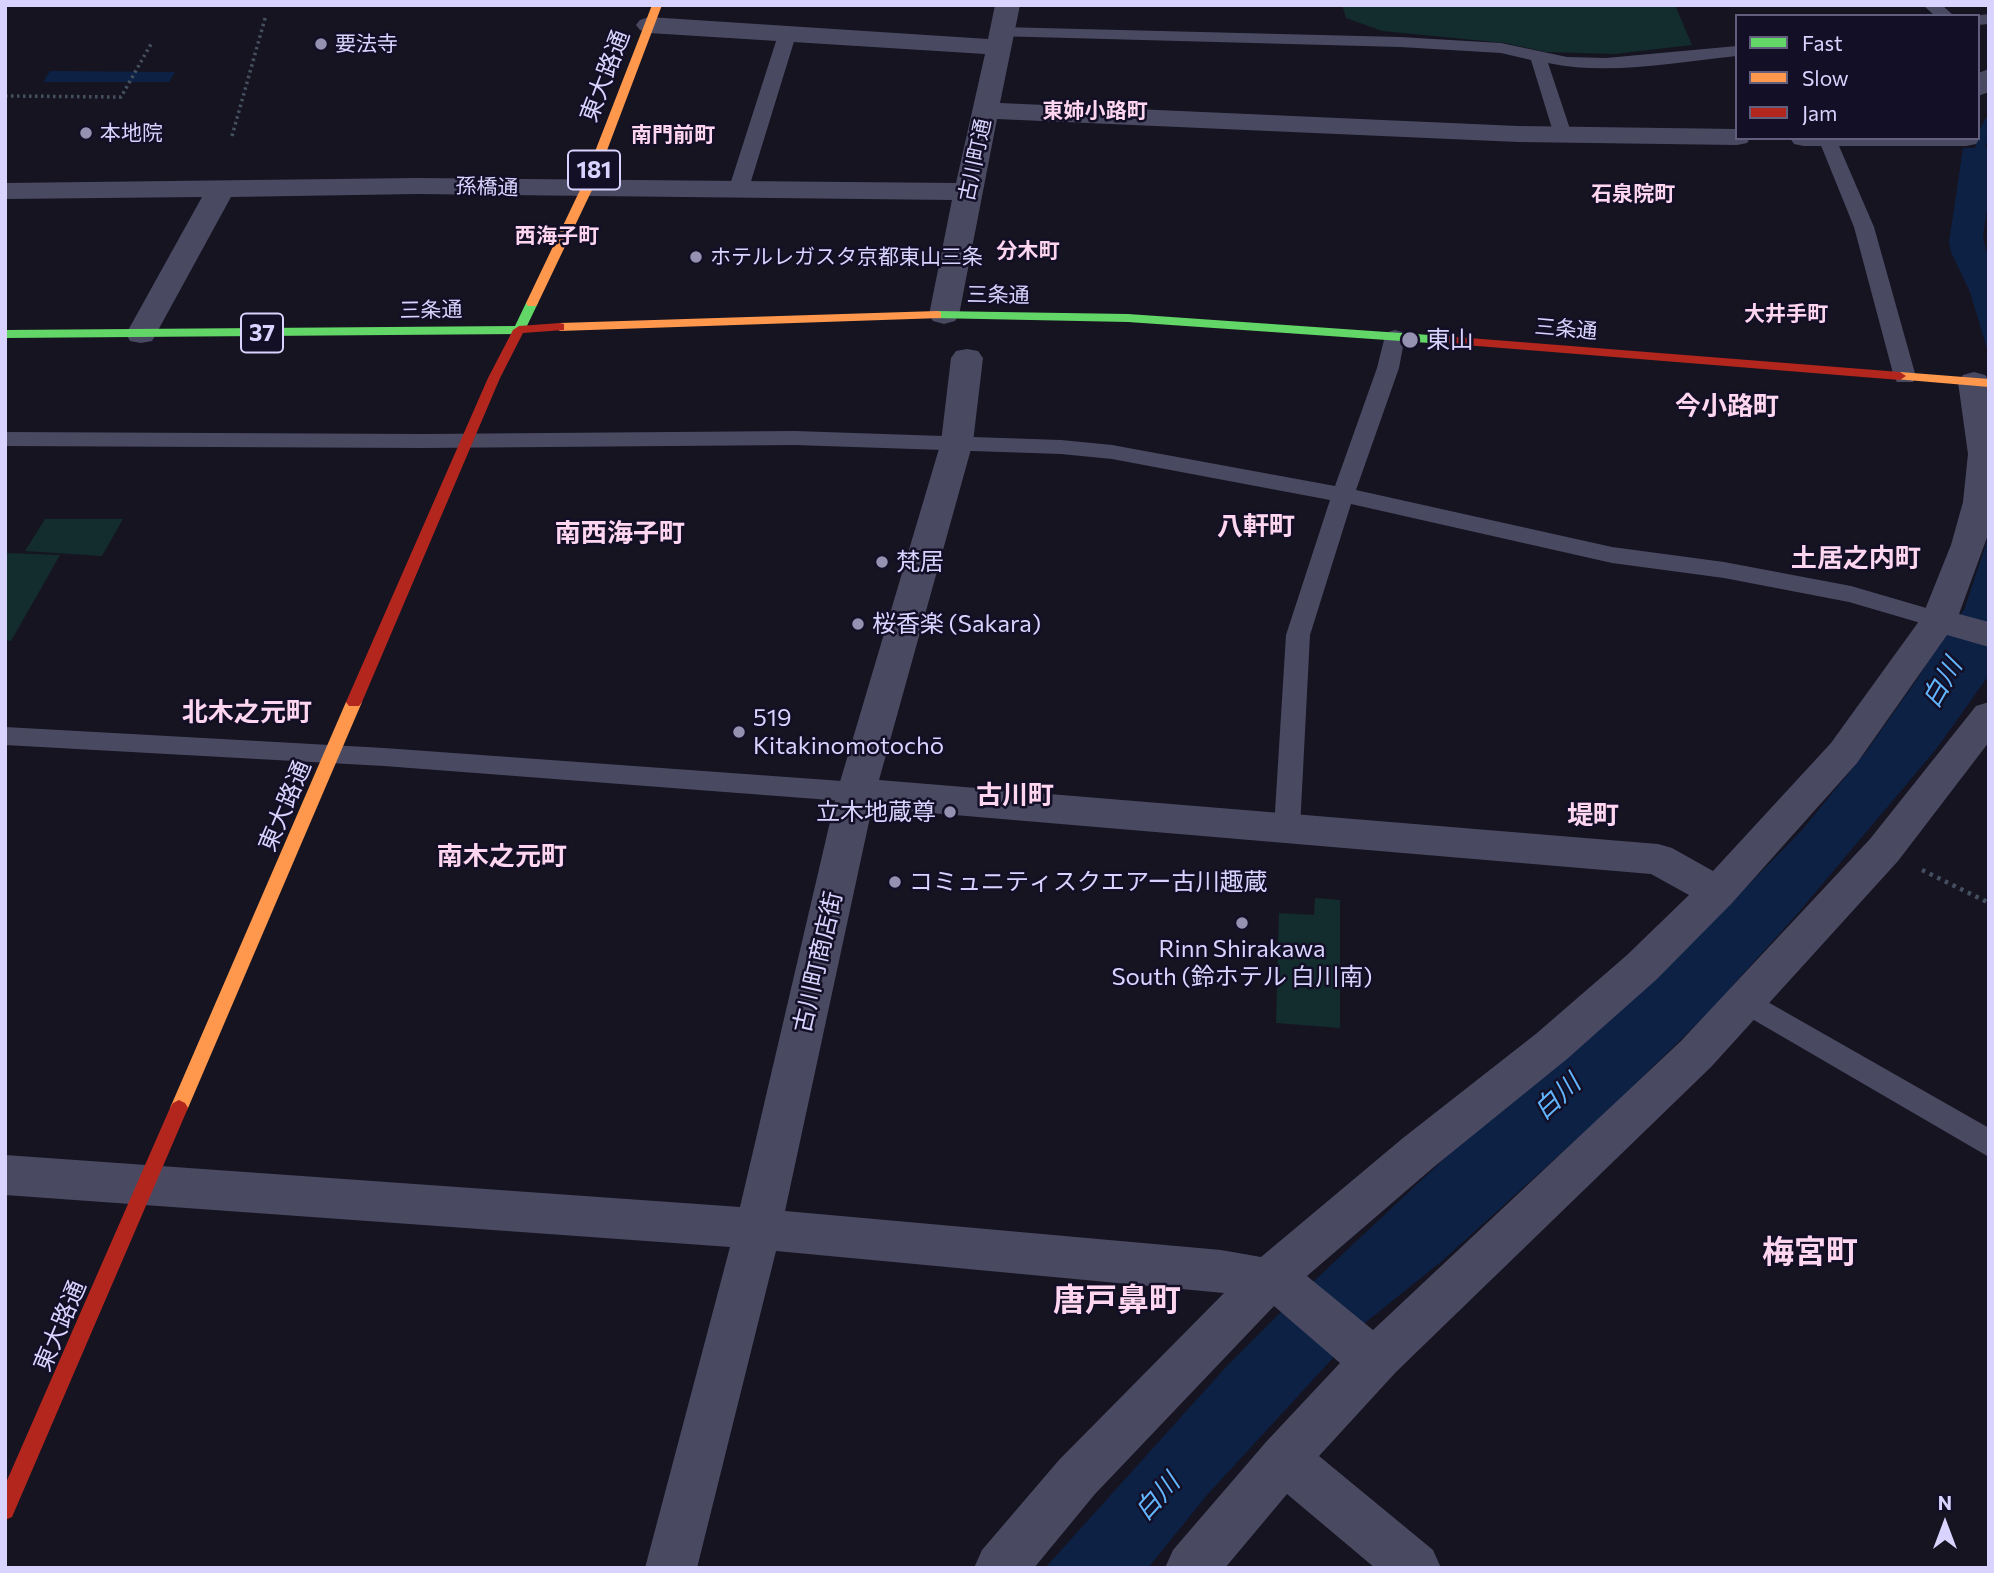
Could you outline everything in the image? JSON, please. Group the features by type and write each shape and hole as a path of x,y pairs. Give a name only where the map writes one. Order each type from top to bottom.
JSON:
{"main road":[{"name":"東大路通","path":"5,1510 495,375 586,190 653,15"},
{"name":"三条通","path":"5,334 519,330 632,323 944,316 1128,318 1395,336 1982,383"}],"street":[{"path":"653,15 787,35 1002,28"},
{"name":"古川町通","path":"944,316 948,285 1002,28"},
{"path":"985,110 1563,135 1735,137"},
{"name":"孫橋通","path":"5,191 417,186 586,190 968,192"},
{"path":"141,334 221,189"},
{"name":"古川町商店街","path":"671,1568 758,1229 856,792 957,442 967,358"},
{"path":"1000,1568 1077,1476 1419,1152 1642,967 1718,892 1844,753 1943,622 1980,502 1984,454 1982,383"},
{"path":"1943,622 1989,635"},
{"path":"1191,1568 1283,1459 1364,1352 1696,1054 1884,850 1989,715"},
{"path":"856,792 1658,859 1718,892"},
{"path":"5,1175 758,1229 1222,1271 1278,1285 1364,1352"},
{"path":"1283,1459 1415,1568"}],"lane":[{"path":"1002,28 1502,48 1567,62 1606,63 1735,51"},
{"path":"738,191 787,35"},
{"path":"1541,57 1539,62 1563,135"},
{"path":"1827,140 1864,227 1905,377"},
{"path":"1287,828 1298,635 1388,368 1395,336"},
{"path":"5,439 795,438 957,442 1112,452 1343,495 1612,555 1724,570 1851,594 1943,622"},
{"path":"5,736 332,754 856,792"},
{"path":"1745,1001 1989,1143"}],"path":[{"path":"232,136 266,15"},
{"path":"5,96 121,97 151,44"},
{"path":"1884,850 1989,903"}],"green space":[{"path":"1342,5 1675,5 1692,45 1614,54 1546,52 1505,43 1382,31 1346,18"},
{"path":"45,519 123,519 102,556 25,551"},
{"path":"7,553 60,555 11,641 5,640"},
{"path":"1315,898 1340,900 1340,1028 1276,1023 1279,913 1314,915"}],"water":[{"path":"50,71 175,72 169,82 43,82"},
{"path":"1963,148 1989,148 1989,195 1983,237 1989,262 1989,355 1970,292 1949,242"},
{"path":"1989,535 1989,675 1937,748 1798,913 1708,1013 1600,1118 1442,1261 1366,1322 1207,1495 1148,1568 1045,1568 1226,1367 1281,1312 1462,1142 1726,908 1802,830 1865,753 1918,678 1945,633 1964,610"}],"waterway":[{"name":"白川","path":"1977,166 1983,132 1989,120"}],"traffic: fast":[{"path":"5,334 519,330 532,303"},
{"path":"937,315 1128,318 1444,340"}],"traffic: slow":[{"path":"532,303 586,190 657,5"},
{"path":"560,327 937,315"},
{"path":"1900,376 1989,383"},
{"path":"179,1108 354,702"}],"traffic: jam":[{"path":"354,702 494,378 519,330 560,327"},
{"path":"1444,340 1900,376"},
{"path":"5,1510 179,1108"}],"place":[{"name":"要法寺","path":"321,44"},
{"name":"本地院","path":"86,133"},
{"name":"ホテルレガスタ京都東山三条","path":"696,257"},
{"name":"東山","path":"1410,340"},
{"name":"梵居","path":"882,562"},
{"name":"桜香楽 (Sakara)","path":"858,624"},
{"name":"519 Kitakinomotochō","path":"739,732"},
{"name":"立木地蔵尊","path":"950,812"},
{"name":"コミュニティスクエアー古川趣蔵","path":"895,882"},
{"name":"Rinn Shirakawa South (鈴ホテル 白川南)","path":"1242,923"}],"district":[{"name":"東姉小路町","path":"1095,111"},
{"name":"南門前町","path":"673,135"},
{"name":"石泉院町","path":"1633,194"},
{"name":"西海子町","path":"557,236"},
{"name":"分木町","path":"1028,251"},
{"name":"大井手町","path":"1786,314"},
{"name":"今小路町","path":"1727,406"},
{"name":"八軒町","path":"1256,526"},
{"name":"南西海子町","path":"620,533"},
{"name":"土居之内町","path":"1856,558"},
{"name":"北木之元町","path":"247,712"},
{"name":"古川町","path":"1015,795"},
{"name":"堤町","path":"1593,815"},
{"name":"南木之元町","path":"502,856"},
{"name":"梅宮町","path":"1810,1252"},
{"name":"唐戸鼻町","path":"1117,1300"}]}
